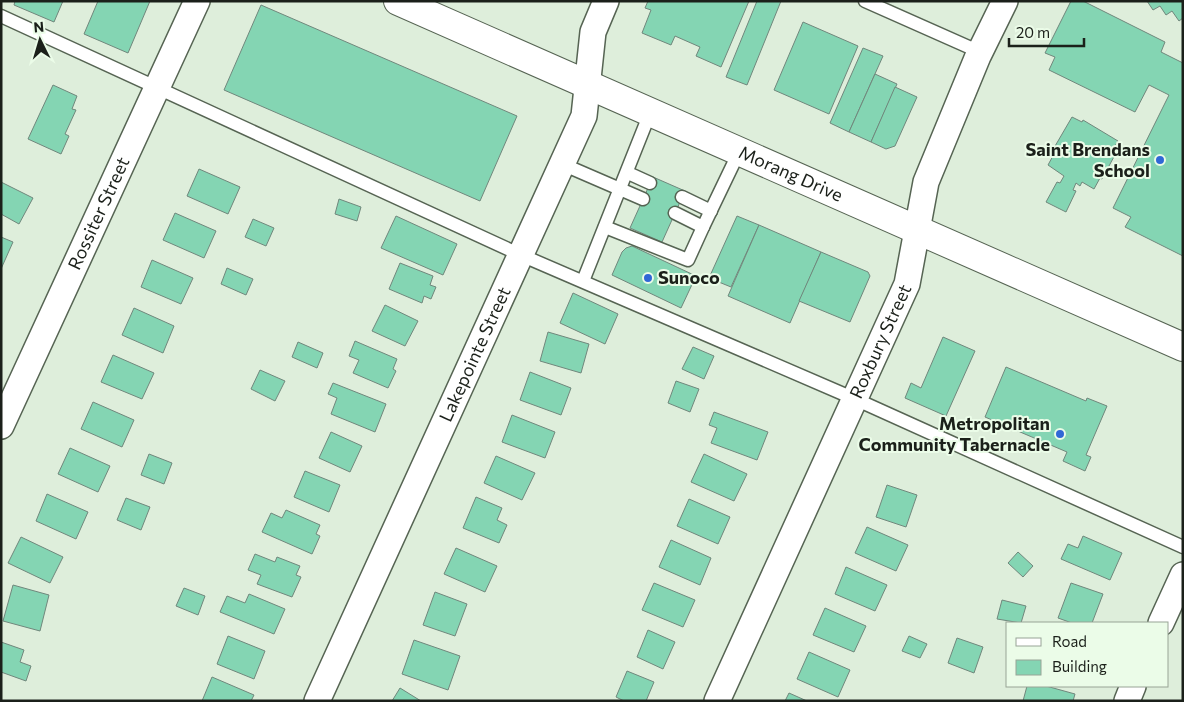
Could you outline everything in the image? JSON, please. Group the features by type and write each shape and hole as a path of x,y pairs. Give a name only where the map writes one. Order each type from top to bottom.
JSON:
{"street":[{"name":"Rossiter Street","path":"1,426 196,1"},
{"name":"Morang Drive","path":"398,1 918,232 1183,347"},
{"name":"Lakepointe Street","path":"318,701 584,116 593,32 606,1"},
{"name":"Roxbury Street","path":"717,701 907,284 926,182 980,52 1005,1"},
{"path":"1161,622 1183,575"},
{"path":"1127,701 1133,687"}],"lane":[{"path":"865,1 980,52"},
{"path":"1,16 521,254 855,399 1183,546"},
{"path":"583,281 628,173 650,113"},
{"path":"605,227 688,260 739,152"},
{"path":"562,164 643,199"},
{"path":"628,173 650,183"},
{"path":"682,198 711,211"},
{"path":"675,213 704,227"}],"building":[{"path":"15,1 63,1 54,22 14,5"},
{"path":"98,1 150,1 128,53 84,34"},
{"path":"648,1 749,1 721,67 696,56 700,47 675,36 671,45 642,33 651,10 645,8"},
{"path":"757,1 781,1 747,85 726,77"},
{"name":"Saint Brendans School","path":"1071,1 1083,1 1165,42 1161,52 1183,63 1183,256 1125,227 1131,217 1113,208 1169,95 1149,85 1135,112 1049,70 1055,57 1045,53"},
{"path":"1147,1 1183,1 1183,18 1179,21 1172,11 1166,15 1160,6 1153,10"},
{"path":"261,5 517,116 480,201 224,90"},
{"path":"803,22 858,46 829,114 774,90"},
{"path":"863,48 883,56 849,132 830,123"},
{"path":"875,74 897,84 871,142 849,132"},
{"path":"53,85 77,96 72,109 76,110 65,134 69,136 61,154 28,139"},
{"path":"895,87 917,97 895,146 886,149 871,142"},
{"path":"1072,117 1082,122 1083,120 1118,141 1112,151 1116,153 1102,179 1100,178 1094,189 1082,182 1080,186 1076,183 1073,190 1076,191 1066,212 1046,202 1057,182 1060,183 1064,176 1048,165 1054,154 1051,153"},
{"path":"199,169 240,187 228,214 187,196"},
{"path":"653,177 685,191 662,242 630,228"},
{"path":"1,182 33,198 19,224 1,214"},
{"path":"339,199 361,207 357,221 335,214"},
{"path":"175,213 216,231 204,258 163,240"},
{"path":"396,216 457,244 443,275 381,248"},
{"path":"737,216 759,225 731,287 709,278"},
{"path":"253,219 274,228 266,246 245,237"},
{"path":"759,225 821,252 790,323 728,296"},
{"path":"1,237 13,242 1,269"},
{"path":"632,246 696,276 681,308 612,275 622,252"},
{"path":"821,252 868,272 870,276 850,322 799,301"},
{"path":"152,260 193,278 181,304 141,287"},
{"path":"400,263 433,276 430,285 436,287 431,299 424,296 422,303 389,289"},
{"path":"227,268 253,279 246,295 221,284"},
{"path":"573,293 618,314 605,344 560,323"},
{"path":"385,305 418,321 405,346 372,331"},
{"path":"134,308 174,326 163,353 122,335"},
{"path":"548,332 589,344 581,373 540,361"},
{"path":"943,337 975,351 946,416 905,398 911,383 921,388"},
{"path":"355,341 397,359 393,369 396,371 388,388 353,373 359,360 349,356"},
{"path":"298,342 323,353 317,368 292,357"},
{"path":"693,347 714,356 704,379 682,369"},
{"path":"113,355 154,373 142,399 101,382"},
{"name":"Metropolitan Community Tabernacle","path":"1006,367 1086,401 1087,398 1107,406 1086,455 1091,457 1085,471 1063,461 1067,452 985,417"},
{"path":"260,370 285,381 275,401 251,389"},
{"path":"530,372 571,388 561,415 520,400"},
{"path":"676,381 699,389 690,412 668,403"},
{"path":"333,383 386,404 375,432 331,414 337,398 328,394"},
{"path":"93,402 134,420 122,447 81,429"},
{"path":"714,412 768,432 757,460 711,443 717,428 709,425"},
{"path":"512,415 555,432 545,458 502,442"},
{"path":"331,432 362,446 350,472 319,458"},
{"path":"70,448 110,466 98,492 58,474"},
{"path":"149,454 172,463 164,484 141,475"},
{"path":"704,454 747,474 734,501 691,482"},
{"path":"496,456 535,473 522,500 484,483"},
{"path":"305,471 340,485 329,512 294,497"},
{"path":"887,485 917,495 906,527 876,517"},
{"path":"47,494 88,512 76,539 36,521"},
{"path":"476,497 502,508 497,520 507,525 499,543 463,528"},
{"path":"126,498 150,507 141,530 117,520"},
{"path":"689,499 730,517 718,544 677,526"},
{"path":"286,510 320,525 316,534 320,536 312,554 262,532 271,513 282,518"},
{"path":"867,527 908,545 896,571 855,553"},
{"path":"1083,536 1122,553 1110,580 1061,559 1068,544 1078,548"},
{"path":"21,537 63,557 50,583 8,563"},
{"path":"671,540 711,558 700,585 659,567"},
{"path":"456,548 497,566 485,592 444,574"},
{"path":"1018,552 1033,566 1023,577 1008,563"},
{"path":"255,554 275,562 277,557 300,566 296,575 301,577 292,597 257,584 261,575 248,570"},
{"path":"846,567 887,585 875,611 835,594"},
{"path":"654,583 695,600 683,627 642,610"},
{"path":"1071,583 1103,594 1092,622 1069,622 1058,618"},
{"path":"13,585 49,595 40,631 3,621"},
{"path":"184,588 205,596 198,615 176,606"},
{"path":"435,592 467,604 455,636 423,625"},
{"path":"249,594 285,609 274,634 220,612 227,596 245,603"},
{"path":"1002,600 1026,606 1021,622 997,619"},
{"path":"825,608 866,626 854,652 813,635"},
{"path":"648,630 675,642 663,669 637,657"},
{"path":"228,636 265,651 254,679 217,664"},
{"path":"909,636 927,644 920,658 902,651"},
{"path":"957,638 983,647 974,673 948,663"},
{"path":"414,640 460,656 448,690 402,674"},
{"path":"1,642 24,650 20,662 31,666 26,681 1,672"},
{"path":"809,652 850,670 838,697 797,679"},
{"path":"627,671 654,682 646,701 624,701 616,697"},
{"path":"212,677 254,695 251,701 202,701"},
{"path":"1027,687 1050,687 1075,694 1073,701 1023,701"},
{"path":"400,688 421,701 392,701"},
{"path":"789,693 807,701 785,701"}],"place":[{"name":"Saint Brendans School","path":"1160,160"},
{"name":"Sunoco","path":"648,278"},
{"name":"Metropolitan Community Tabernacle","path":"1060,434"}]}
